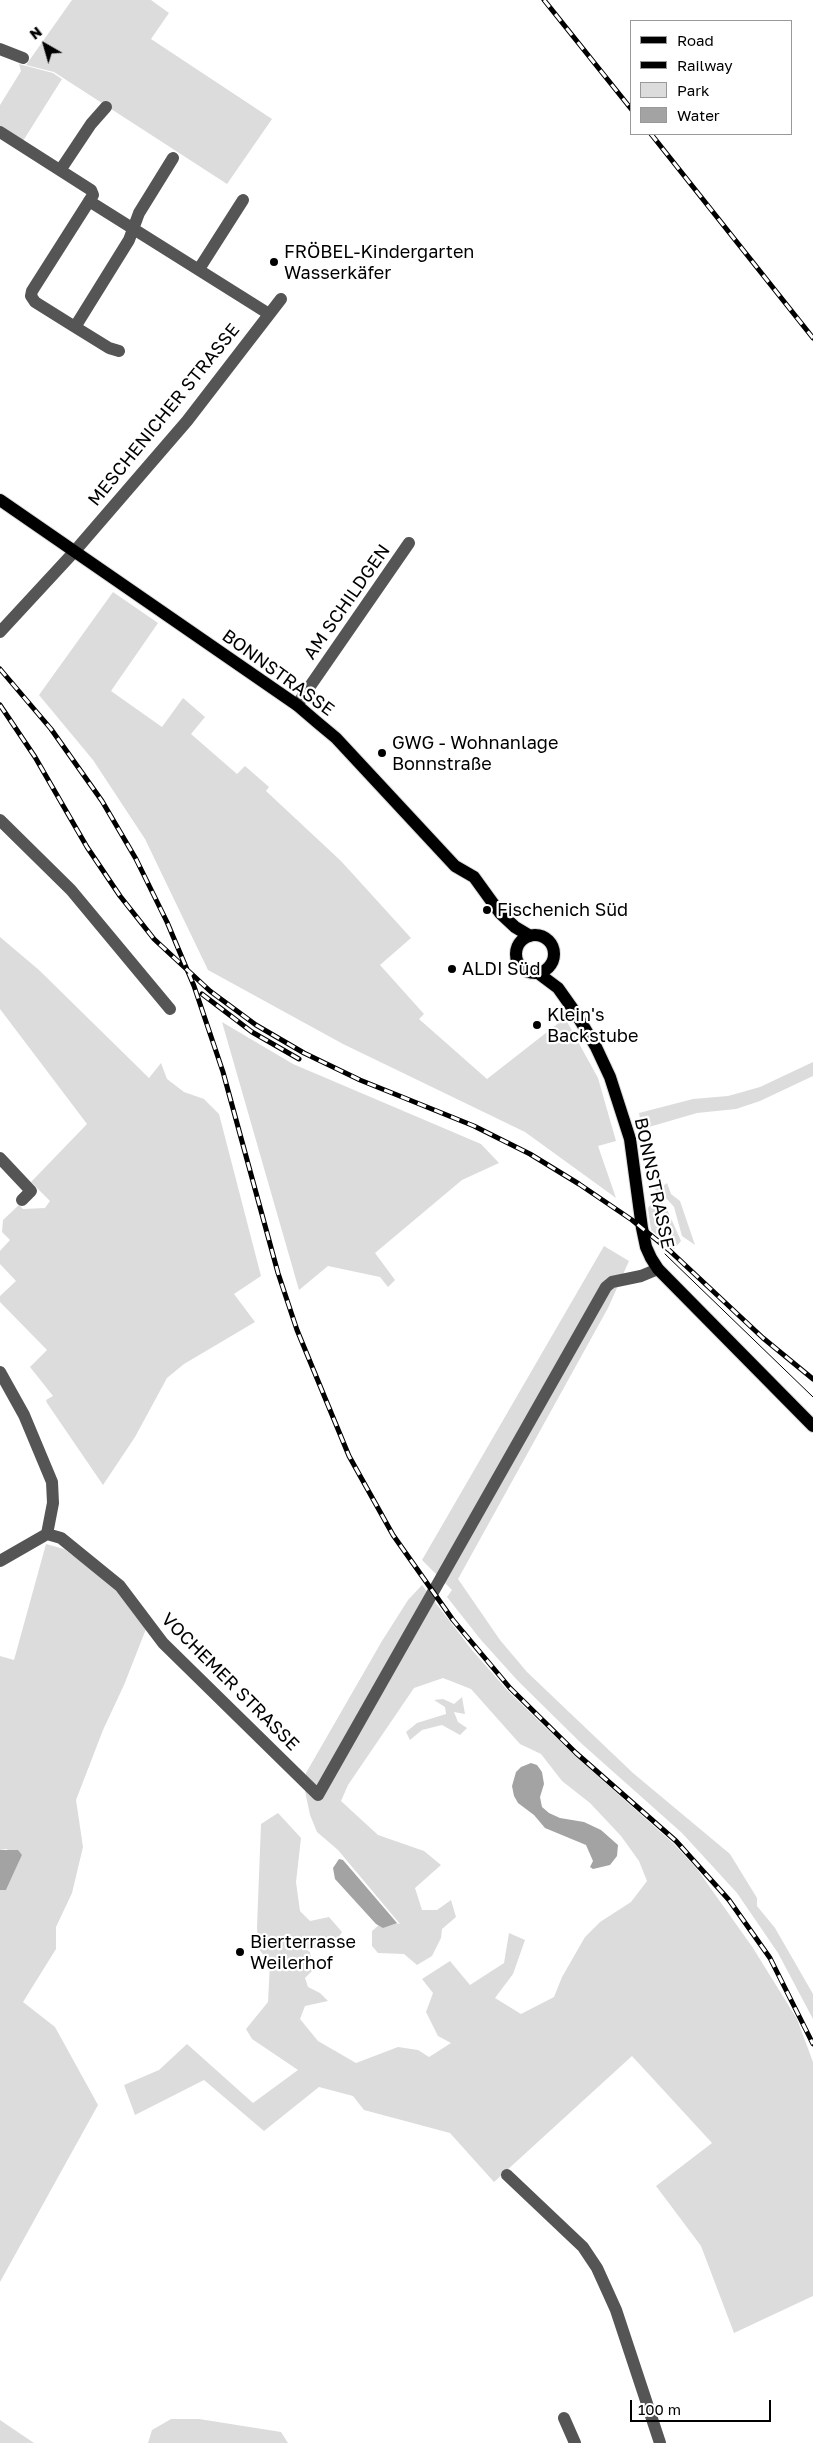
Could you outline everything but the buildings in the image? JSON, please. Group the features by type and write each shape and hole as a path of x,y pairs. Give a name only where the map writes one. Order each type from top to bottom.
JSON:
{"main road":[{"name":"BONNSTRASSE","path":"0,500 297,705 336,738 455,866 474,877 500,912 521,933 530,936"},
{"name":"BONNSTRASSE","path":"500,912 516,951"},
{"path":"530,936 541,937 547,940 553,950 552,961 544,971 538,973 531,973 520,967 516,951 521,942 530,936"},
{"name":"BONNSTRASSE","path":"552,961 558,988"},
{"name":"BONNSTRASSE","path":"538,973 558,988 588,1033 610,1077 630,1139 646,1247 658,1269 813,1426"}],"street":[{"path":"0,48 23,58"},
{"path":"62,169 91,124 106,107"},
{"path":"0,132 62,169 88,187 93,195 32,291 31,296 35,302 109,348 118,351"},
{"path":"75,327 129,240 139,213 174,158"},
{"path":"199,269 243,200"},
{"path":"89,201 269,314"},
{"name":"MESCHENICHER STRASSE","path":"0,632 74,552 187,421 281,298"},
{"name":"AM SCHILDGEN","path":"297,705 409,543"},
{"path":"0,820 71,890 170,1009"},
{"path":"0,1158 32,1191 22,1200"},
{"name":"VOCHEMER STRASSE","path":"47,1534 61,1538 120,1586 163,1643 318,1795 606,1287 612,1282 641,1276 658,1269"},
{"path":"0,1372 24,1415 52,1482 53,1503 47,1534 0,1561"},
{"path":"508,2175 583,2246 597,2268 616,2310 660,2443"},
{"path":"564,2418 575,2443"}],"green space":[{"path":"72,0 151,0 169,13 151,39 272,119 227,184 54,72 26,65"},
{"path":"19,64 53,73 62,79 23,141 0,126 0,105 21,71"},
{"path":"113,592 158,623 111,691 162,727 183,698 205,717 191,734 237,774 245,766 269,787 266,791 341,861 411,938 380,965 424,1014 419,1019 487,1079 565,1018 598,1078 616,1141 598,1146 616,1198 525,1132 343,1044 208,970 145,839 93,760 39,695"},
{"path":"0,937 39,970 149,1078 161,1063 167,1079 184,1092 204,1099 219,1114 261,1276 234,1294 255,1322 184,1364 167,1378 135,1437 103,1485 47,1403 46,1400 53,1396 30,1367 47,1350 0,1302 0,1296 16,1281 0,1264 0,1251 10,1240 2,1232 3,1220 19,1205 23,1209 45,1208 50,1201 31,1182 87,1124 0,1009"},
{"path":"222,1022 293,1064 481,1144 499,1163 462,1180 375,1253 395,1280 388,1287 380,1277 328,1266 299,1290"},
{"path":"813,1062 813,1076 760,1101 736,1109 697,1113 642,1129 639,1113 693,1099 728,1096 760,1087"},
{"path":"667,1183 671,1194 680,1201 695,1245 682,1236 674,1207 652,1187 660,1188"},
{"path":"661,1202 666,1207 681,1241 674,1249 651,1230 648,1208 652,1203"},
{"path":"604,1246 629,1261 608,1308 458,1579 500,1640 527,1672 633,1773 730,1854 757,1898 757,1906 775,1928 813,1994 813,2019 778,1953 737,1893 682,1833 582,1744 518,1681 481,1640 447,1597 452,1590 422,1560"},
{"path":"46,1544 64,1549 117,1588 146,1629 124,1685 103,1730 76,1800 83,1847 72,1893 56,1927 56,1949 23,2002 55,2027 98,2105 0,2282 0,1890 6,1890 22,1855 6,1849 0,1850 0,1656 14,1660"},
{"path":"422,1585 472,1650 508,1691 574,1755 674,1844 697,1869 753,1948 797,2019 813,2062 813,2296 734,2333 701,2246 656,2186 712,2143 632,2056 494,2182 450,2133 364,2110 353,2096 319,2087 264,2131 204,2080 135,2115 124,2085 159,2070 187,2044 253,2103 298,2070 252,2039 246,2029 268,2002 270,1963 258,1948 257,1927 261,1824 278,1813 301,1838 296,1882 300,1911 310,1921 329,1917 342,1932 332,1947 305,1949 310,1952 313,1970 305,1978 308,1987 320,1993 328,2001 305,2006 300,2019 318,2041 356,2063 398,2047 418,2050 429,2057 451,2043 438,2036 426,2012 433,1993 422,1979 450,1961 470,1985 504,1963 509,1933 525,1940 513,1974 495,1998 521,2014 554,1997 562,1977 585,1937 600,1922 631,1902 647,1881 639,1861 621,1836 590,1803 562,1781 541,1754 520,1744 471,1689 443,1678 414,1688 348,1785 341,1801 378,1835 424,1851 441,1865 415,1888 422,1910 437,1910 451,1900 456,1917 442,1929 441,1938 432,1956 417,1965 404,1954 378,1953 372,1946 372,1931 385,1920 400,1924 338,1850 317,1832 310,1815 305,1791 306,1773 382,1641 408,1600"},
{"path":"462,1697 465,1714 454,1712 458,1722 467,1728 460,1735 442,1725 422,1730 410,1740 406,1732 417,1723 446,1714 445,1707 434,1700 443,1699 454,1704"},
{"path":"171,2419 199,2419 281,2432 288,2443 148,2443 152,2430"},
{"path":"0,2420 34,2443 0,2443"}],"water":[{"path":"531,1763 537,1765 542,1772 544,1784 540,1797 542,1807 560,1818 584,1822 601,1830 618,1845 617,1856 610,1865 593,1869 590,1867 593,1861 586,1845 545,1828 534,1815 518,1803 512,1786 516,1772 521,1767"},
{"path":"0,1850 18,1850 22,1855 6,1890 0,1890"},
{"path":"339,1859 343,1860 397,1923 383,1928 376,1924 335,1879 333,1868"}],"tram line":[{"path":"665,1254 813,1397"}],"railway":[{"path":"544,0 630,108"},
{"path":"652,135 813,338"},
{"path":"0,669 51,729 102,801 136,859 167,922 194,986 223,1072 278,1273 297,1330 349,1456 393,1535 453,1620 510,1688 576,1753 676,1841 729,1900 770,1958 813,2044"},
{"path":"0,705 35,757 87,847 120,896 154,939 210,991 256,1025 304,1053 360,1080 474,1126 530,1154 579,1184 632,1220 669,1250 763,1338 813,1379"},
{"path":"202,994 252,1032 299,1059"}],"place":[{"name":"FRÖBEL-Kindergarten Wasserkäfer","path":"274,262"},
{"name":"GWG - Wohnanlage Bonnstraße","path":"382,753"},
{"name":"Fischenich Süd","path":"487,910"},
{"name":"ALDI Süd","path":"452,969"},
{"name":"Klein's Backstube","path":"537,1025"},
{"name":"Bierterrasse Weilerhof","path":"240,1952"}]}
